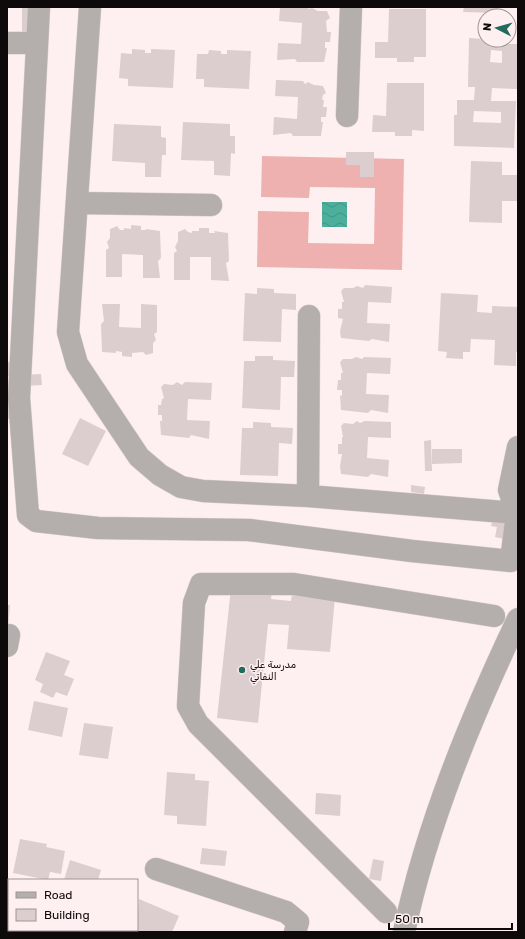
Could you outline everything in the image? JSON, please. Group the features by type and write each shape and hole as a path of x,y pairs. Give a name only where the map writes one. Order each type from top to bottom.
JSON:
{"street":[{"path":"39,7 13,398 28,515 36,521 98,528 249,530 412,551 511,561 516,545 517,513 509,490 518,447"},
{"path":"90,7 68,332 77,364 139,457 160,475 181,487 203,491 308,496 517,513"},
{"path":"347,116 350,7"},
{"path":"7,43 37,43"},
{"path":"77,203 212,205"},
{"path":"308,496 309,316"},
{"path":"386,912 198,724 188,706 194,603 201,584 294,584 494,616"},
{"path":"404,932 417,882 448,783 494,668 518,619"},
{"path":"156,869 286,912 298,922 295,932"}],"shaded area":[{"path":"262,156 404,159 402,270 257,267 258,211 309,212 308,243 374,244 375,188 310,187 309,198 261,197"}],"water":[{"path":"322,202 347,202 347,227 322,227"}],"building":[{"path":"22,7 36,7 36,31 22,32"},
{"path":"280,7 307,7 318,11 327,11 330,18 326,21 327,32 331,32 330,42 325,42 325,48 327,48 324,62 297,62 295,59 277,60 278,43 301,44 302,23 279,21"},
{"path":"464,7 498,7 477,8 477,12 463,12"},
{"path":"389,9 426,9 426,57 414,57 414,62 397,62 397,58 375,58 375,42 388,42"},
{"path":"469,38 477,38 477,48 517,48 518,44 517,89 492,88 491,101 516,101 514,148 454,146 454,115 457,115 457,100 474,100 475,87 468,87","holes":["491,50 502,51 502,63 490,62","474,111 501,112 501,123 473,122"]},
{"path":"132,49 145,50 145,53 151,53 151,49 175,50 173,88 128,86 128,79 119,78 121,53 132,54"},
{"path":"209,50 221,51 221,54 227,54 227,50 251,51 249,89 204,87 204,79 196,79 197,54 208,54"},
{"path":"276,80 303,81 305,84 308,82 314,85 323,86 326,93 323,95 323,107 327,107 326,117 321,117 321,122 323,122 321,136 293,136 291,133 273,135 274,117 297,119 298,97 275,96"},
{"path":"387,83 424,83 424,131 412,130 412,136 395,136 395,132 372,132 373,115 386,116"},
{"path":"183,122 230,124 230,136 235,136 235,154 231,153 230,176 214,175 214,161 181,160"},
{"path":"114,124 161,126 161,137 166,138 166,155 162,155 161,177 145,177 145,163 112,161"},
{"path":"346,152 374,152 374,177 360,177 360,165 346,165"},
{"path":"471,161 502,162 502,175 518,175 518,201 502,201 502,223 469,222"},
{"path":"131,225 141,226 141,230 146,229 160,231 161,258 158,261 160,278 143,278 143,255 122,254 122,277 106,277 106,250 109,248 107,242 110,238 110,229 117,226 120,230 124,230 124,228 131,229"},
{"path":"199,228 209,228 209,233 215,233 214,231 228,233 229,261 226,263 229,281 211,280 211,257 190,257 190,280 174,280 174,253 177,251 175,247 178,241 178,232 185,229 192,233 192,231 199,231"},
{"path":"365,285 392,287 391,303 368,302 367,323 390,324 389,342 372,339 369,341 341,338 340,331 343,319 338,318 338,309 342,309 342,302 344,302 341,291 344,288 353,288 357,286 363,288"},
{"path":"257,288 274,289 274,293 296,294 296,310 282,309 281,342 243,341 245,293 257,294"},
{"path":"441,293 478,295 477,312 492,313 492,306 518,307 518,352 516,352 516,366 494,365 495,340 471,339 470,352 463,352 463,359 446,358 447,352 438,351"},
{"path":"102,304 120,304 119,327 141,328 141,304 157,305 157,332 154,334 156,340 153,343 153,353 146,355 143,352 132,353 132,357 122,356 122,352 116,351 116,353 102,352 101,324 104,321"},
{"path":"255,356 273,356 273,360 295,361 294,377 281,377 280,410 242,408 244,361 255,361"},
{"path":"356,357 362,359 364,357 391,358 390,374 367,373 366,394 389,395 388,413 371,410 368,413 341,410 340,395 342,396 342,390 337,390 338,380 341,380 341,373 343,373 340,362 343,359 352,359"},
{"path":"7,362 17,362 17,376 7,376"},
{"path":"41,374 42,385 24,386 23,375"},
{"path":"177,382 182,385 185,382 212,383 211,400 188,399 187,420 210,421 209,439 191,435 189,438 161,435 160,421 162,421 162,415 158,415 158,405 161,405 162,399 164,398 161,387 164,384 173,385"},
{"path":"7,410 17,410 17,419 7,419"},
{"path":"80,418 106,431 88,466 62,454"},
{"path":"357,421 360,423 365,421 391,422 391,438 368,437 367,458 389,460 388,477 371,474 368,477 341,474 340,466 342,454 338,454 338,444 342,444 343,437 341,426 344,423 353,424"},
{"path":"253,422 271,423 271,427 293,428 292,444 279,443 278,476 240,475 242,428 253,428"},
{"path":"431,440 432,471 425,471 424,441"},
{"path":"432,449 462,449 462,463 432,464"},
{"path":"411,485 425,487 424,494 411,492"},
{"path":"493,519 512,523 509,540 495,537 497,527 491,526"},
{"path":"231,588 272,592 271,599 291,601 292,593 335,597 330,652 287,649 289,625 268,624 258,723 217,718"},
{"path":"7,605 10,605 8,628 7,628"},
{"path":"46,652 70,661 64,675 74,679 67,696 56,692 53,698 40,692 43,684 35,680"},
{"path":"34,701 68,708 62,737 28,730"},
{"path":"84,723 113,727 108,759 79,755"},
{"path":"167,772 195,774 195,780 209,781 206,826 177,824 177,816 164,815"},
{"path":"316,793 341,795 340,816 315,814"},
{"path":"20,839 47,844 46,847 65,851 61,874 50,872 48,879 43,879 13,873"},
{"path":"202,848 227,851 225,866 200,864"},
{"path":"373,859 384,861 381,881 369,879"},
{"path":"70,860 101,870 98,879 64,879"},
{"path":"139,899 179,916 172,932 134,932 132,931 138,931"}],"place":[{"name":"مدرسة علي النفاتي","path":"242,670"}]}
